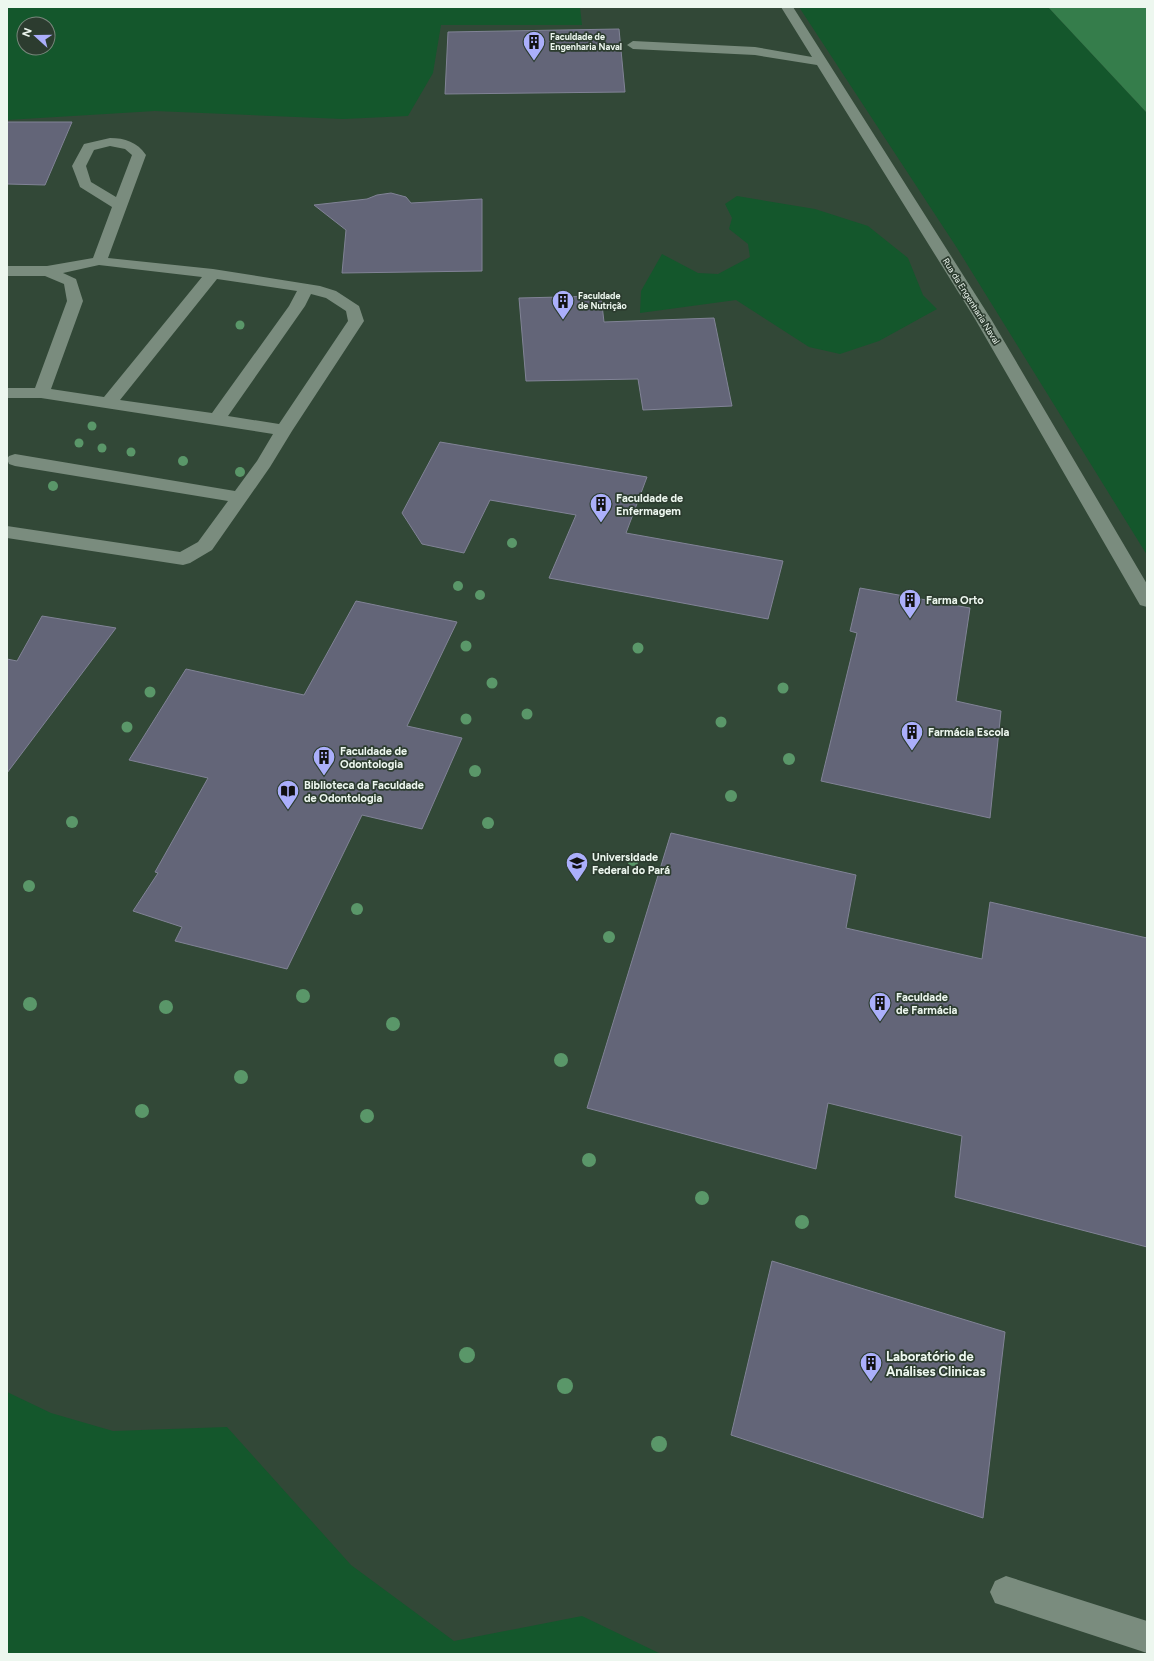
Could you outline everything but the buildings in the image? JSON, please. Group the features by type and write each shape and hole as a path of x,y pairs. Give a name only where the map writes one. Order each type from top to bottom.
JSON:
{"lane":[{"name":"Rua da Engenharia Naval","path":"787,7 983,319 1147,600"},
{"path":"633,45 755,51 821,62"},
{"path":"99,261 140,155 135,147 122,143 104,142 89,146 79,166 85,184 120,205"},
{"path":"7,272 47,271 99,261 214,274 329,292 353,309 356,321 205,546 183,559 7,532"},
{"path":"41,393 75,301 71,282 47,271"},
{"path":"108,403 214,274"},
{"path":"217,419 297,306 306,288"},
{"path":"7,393 41,393 217,419 283,431"},
{"path":"15,460 239,497"},
{"path":"1006,1592 1147,1637"}],"shaded area":[{"name":"Universidade Federal do Pará","path":"7,7 1048,7 1147,113 1147,1654 7,1654"},
{"path":"7,7 580,7 582,25 441,25 433,73 408,116 343,119 155,111 7,120"},
{"path":"799,7 1048,7 1147,113 1147,555 957,248"},
{"path":"1048,7 1147,7 1147,113"},
{"path":"737,196 815,209 868,226 908,258 923,295 937,309 879,341 840,354 809,347 736,300 640,313 641,291 662,254 698,273 718,274 750,257 748,244 729,229 732,218 725,204"},
{"path":"7,1392 51,1413 113,1431 227,1427 351,1565 454,1641 582,1616 661,1654 7,1654"}],"place":[{"name":"Faculdade de Engenharia Naval","path":"534,62"},
{"name":"Faculdade de Nutrição","path":"563,320"},
{"name":"Faculdade de Enfermagem","path":"601,524"},
{"name":"Farma Orto","path":"910,620"},
{"name":"Farmácia Escola","path":"912,752"},
{"name":"Faculdade de Odontologia","path":"324,776"},
{"name":"Biblioteca da Faculdade de Odontologia","path":"288,810"},
{"name":"Universidade Federal do Pará","path":"577,882"},
{"name":"Faculdade de Farmácia","path":"880,1022"},
{"name":"Laboratório de Análises Clinicas","path":"871,1382"}]}
